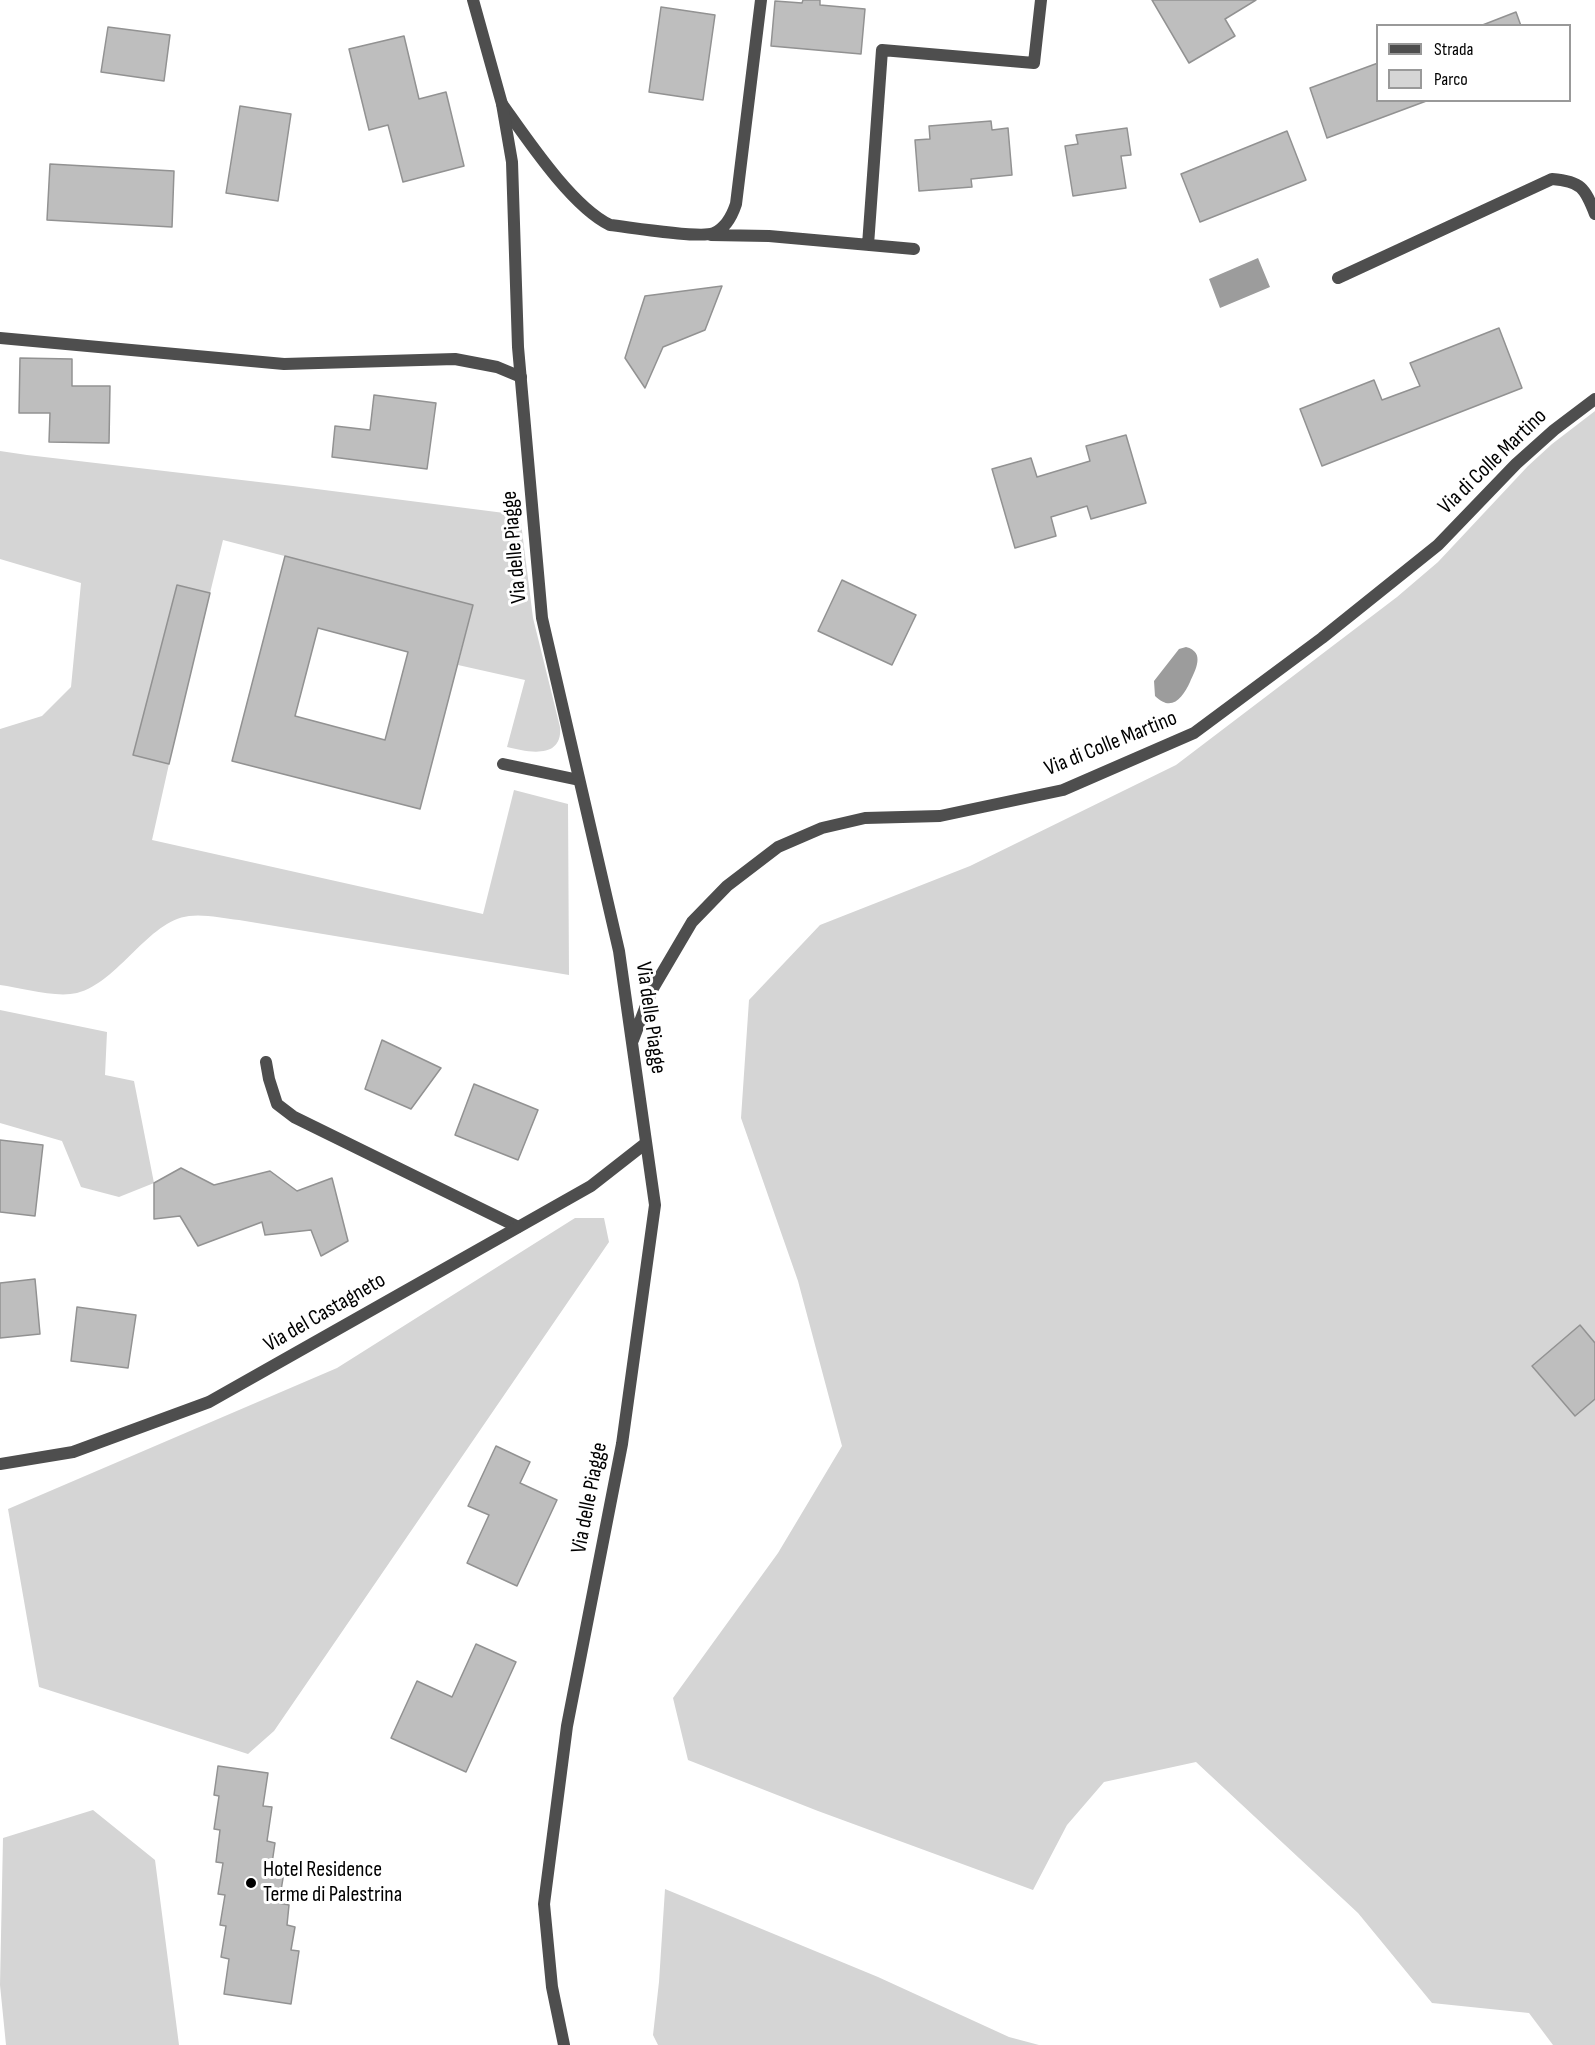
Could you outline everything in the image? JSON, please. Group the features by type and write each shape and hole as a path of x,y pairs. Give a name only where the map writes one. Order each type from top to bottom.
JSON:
{"street":[{"name":"Via delle Piagge","path":"473,0 502,104 512,162 518,347 542,618 619,951 655,1205 622,1444 567,1726 544,1904 552,1987 564,2045"},
{"path":"695,235 713,234 731,218 736,204 761,0"},
{"path":"867,245 882,50 1034,63 1041,0"},
{"path":"502,104 559,179 597,219 610,225 695,235 769,236 914,249"},
{"path":"1338,278 1552,178 1570,180 1587,192 1595,214"},
{"path":"0,338 284,364 455,359 496,366 521,377"},
{"name":"Via di Colle Martino","path":"632,1042 652,990 692,922 727,886 778,847 822,828 865,818 940,816 1063,790 1194,733 1322,638 1438,545 1516,464 1554,430 1595,399"},
{"path":"503,764 579,780"},
{"path":"266,1062 277,1104 294,1117 518,1227"},
{"name":"Via del Castagneto","path":"0,1464 73,1452 209,1402 591,1186 646,1143"}],"green space":[{"path":"1595,411 1595,2045 1553,2045 1529,2013 1432,2003 1358,1913 1196,1762 1104,1782 1067,1825 1033,1890 818,1811 688,1760 673,1698 778,1553 842,1446 798,1281 741,1118 749,1000 820,925 970,866 1176,765 1397,597 1438,562 1528,466"},
{"path":"0,451 520,515 533,618 560,727 556,745 550,749 533,752 507,747 525,680 458,665 473,605 223,540 210,593 177,585 133,755 169,764 152,840 483,914 514,790 568,804 569,975 239,920 189,916 174,920 160,929 106,977 92,987 77,993 49,993 0,985 0,729 42,716 71,687 81,583 0,559"},
{"path":"0,1010 107,1032 105,1075 134,1081 154,1183 119,1197 81,1187 62,1141 0,1123"},
{"path":"575,1218 604,1218 609,1242 274,1731 248,1754 39,1687 8,1509 337,1368"},
{"path":"93,1810 155,1860 179,2045 6,2045 0,1985 3,1838"},
{"path":"665,1889 878,1977 1009,2037 1039,2045 658,2045 653,2035"}],"shaded area":[{"path":"1258,258 1270,287 1220,308 1209,279"},
{"path":"1186,647 1192,649 1197,657 1192,678 1184,693 1176,701 1167,703 1161,701 1155,696 1154,681 1179,649"}],"building":[{"path":"803,0 820,0 820,5 865,9 861,54 771,46 775,1 802,3"},
{"path":"1152,0 1256,0 1225,19 1235,36 1189,63"},
{"path":"661,7 715,15 703,100 649,92"},
{"path":"1516,12 1520,24 1485,24"},
{"path":"108,27 170,35 164,81 101,72"},
{"path":"404,36 419,99 446,92 464,166 403,182 388,125 369,130 349,49"},
{"path":"1376,64 1376,102 1424,102 1327,138 1310,88"},
{"path":"240,106 291,114 278,201 226,193"},
{"path":"991,121 992,130 1008,128 1012,175 971,179 972,187 919,191 915,140 930,139 929,126"},
{"path":"1127,128 1131,155 1121,156 1126,188 1073,196 1065,146 1078,144 1076,135"},
{"path":"1287,131 1306,180 1200,222 1181,174"},
{"path":"50,164 174,171 172,227 47,220"},
{"path":"722,286 705,330 663,347 645,388 625,358 645,296"},
{"path":"1499,328 1522,388 1322,466 1300,409 1374,380 1382,400 1420,386 1410,363"},
{"path":"20,358 72,359 72,386 110,386 109,443 49,442 50,413 19,413"},
{"path":"374,395 436,403 427,469 332,457 335,426 370,430"},
{"path":"1126,435 1146,503 1091,519 1087,506 1051,517 1056,536 1015,548 992,469 1031,458 1037,477 1090,461 1086,446"},
{"path":"285,556 473,605 420,809 232,761","holes":["318,628 408,652 385,740 295,716"]},
{"path":"842,580 916,615 892,665 818,631"},
{"path":"177,585 210,593 169,764 133,755"},
{"path":"382,1040 441,1068 411,1109 365,1089"},
{"path":"474,1084 538,1110 518,1160 455,1135"},
{"path":"0,1140 43,1145 35,1216 0,1212"},
{"path":"181,1168 214,1185 270,1171 297,1191 332,1178 348,1241 321,1256 311,1230 265,1235 262,1222 198,1246 180,1216 154,1219 154,1183"},
{"path":"35,1279 40,1334 0,1338 0,1283"},
{"path":"77,1307 136,1315 128,1368 71,1361"},
{"path":"1580,1325 1595,1343 1595,1399 1575,1416 1532,1366"},
{"path":"496,1446 530,1462 520,1483 557,1500 517,1586 467,1563 489,1515 468,1506"},
{"path":"476,1644 516,1662 466,1772 391,1738 417,1681 452,1697"},
{"name":"Hotel Residence Terme di Palestrina","path":"218,1766 268,1773 263,1806 272,1807 267,1841 275,1843 271,1870 284,1872 279,1903 289,1905 287,1925 295,1927 291,1950 299,1951 291,2004 224,1994 229,1959 221,1957 226,1926 220,1925 225,1895 218,1894 223,1863 216,1862 220,1830 214,1829 219,1796 214,1795"}],"place":[{"name":"Hotel Residence Terme di Palestrina","path":"251,1883"}]}
